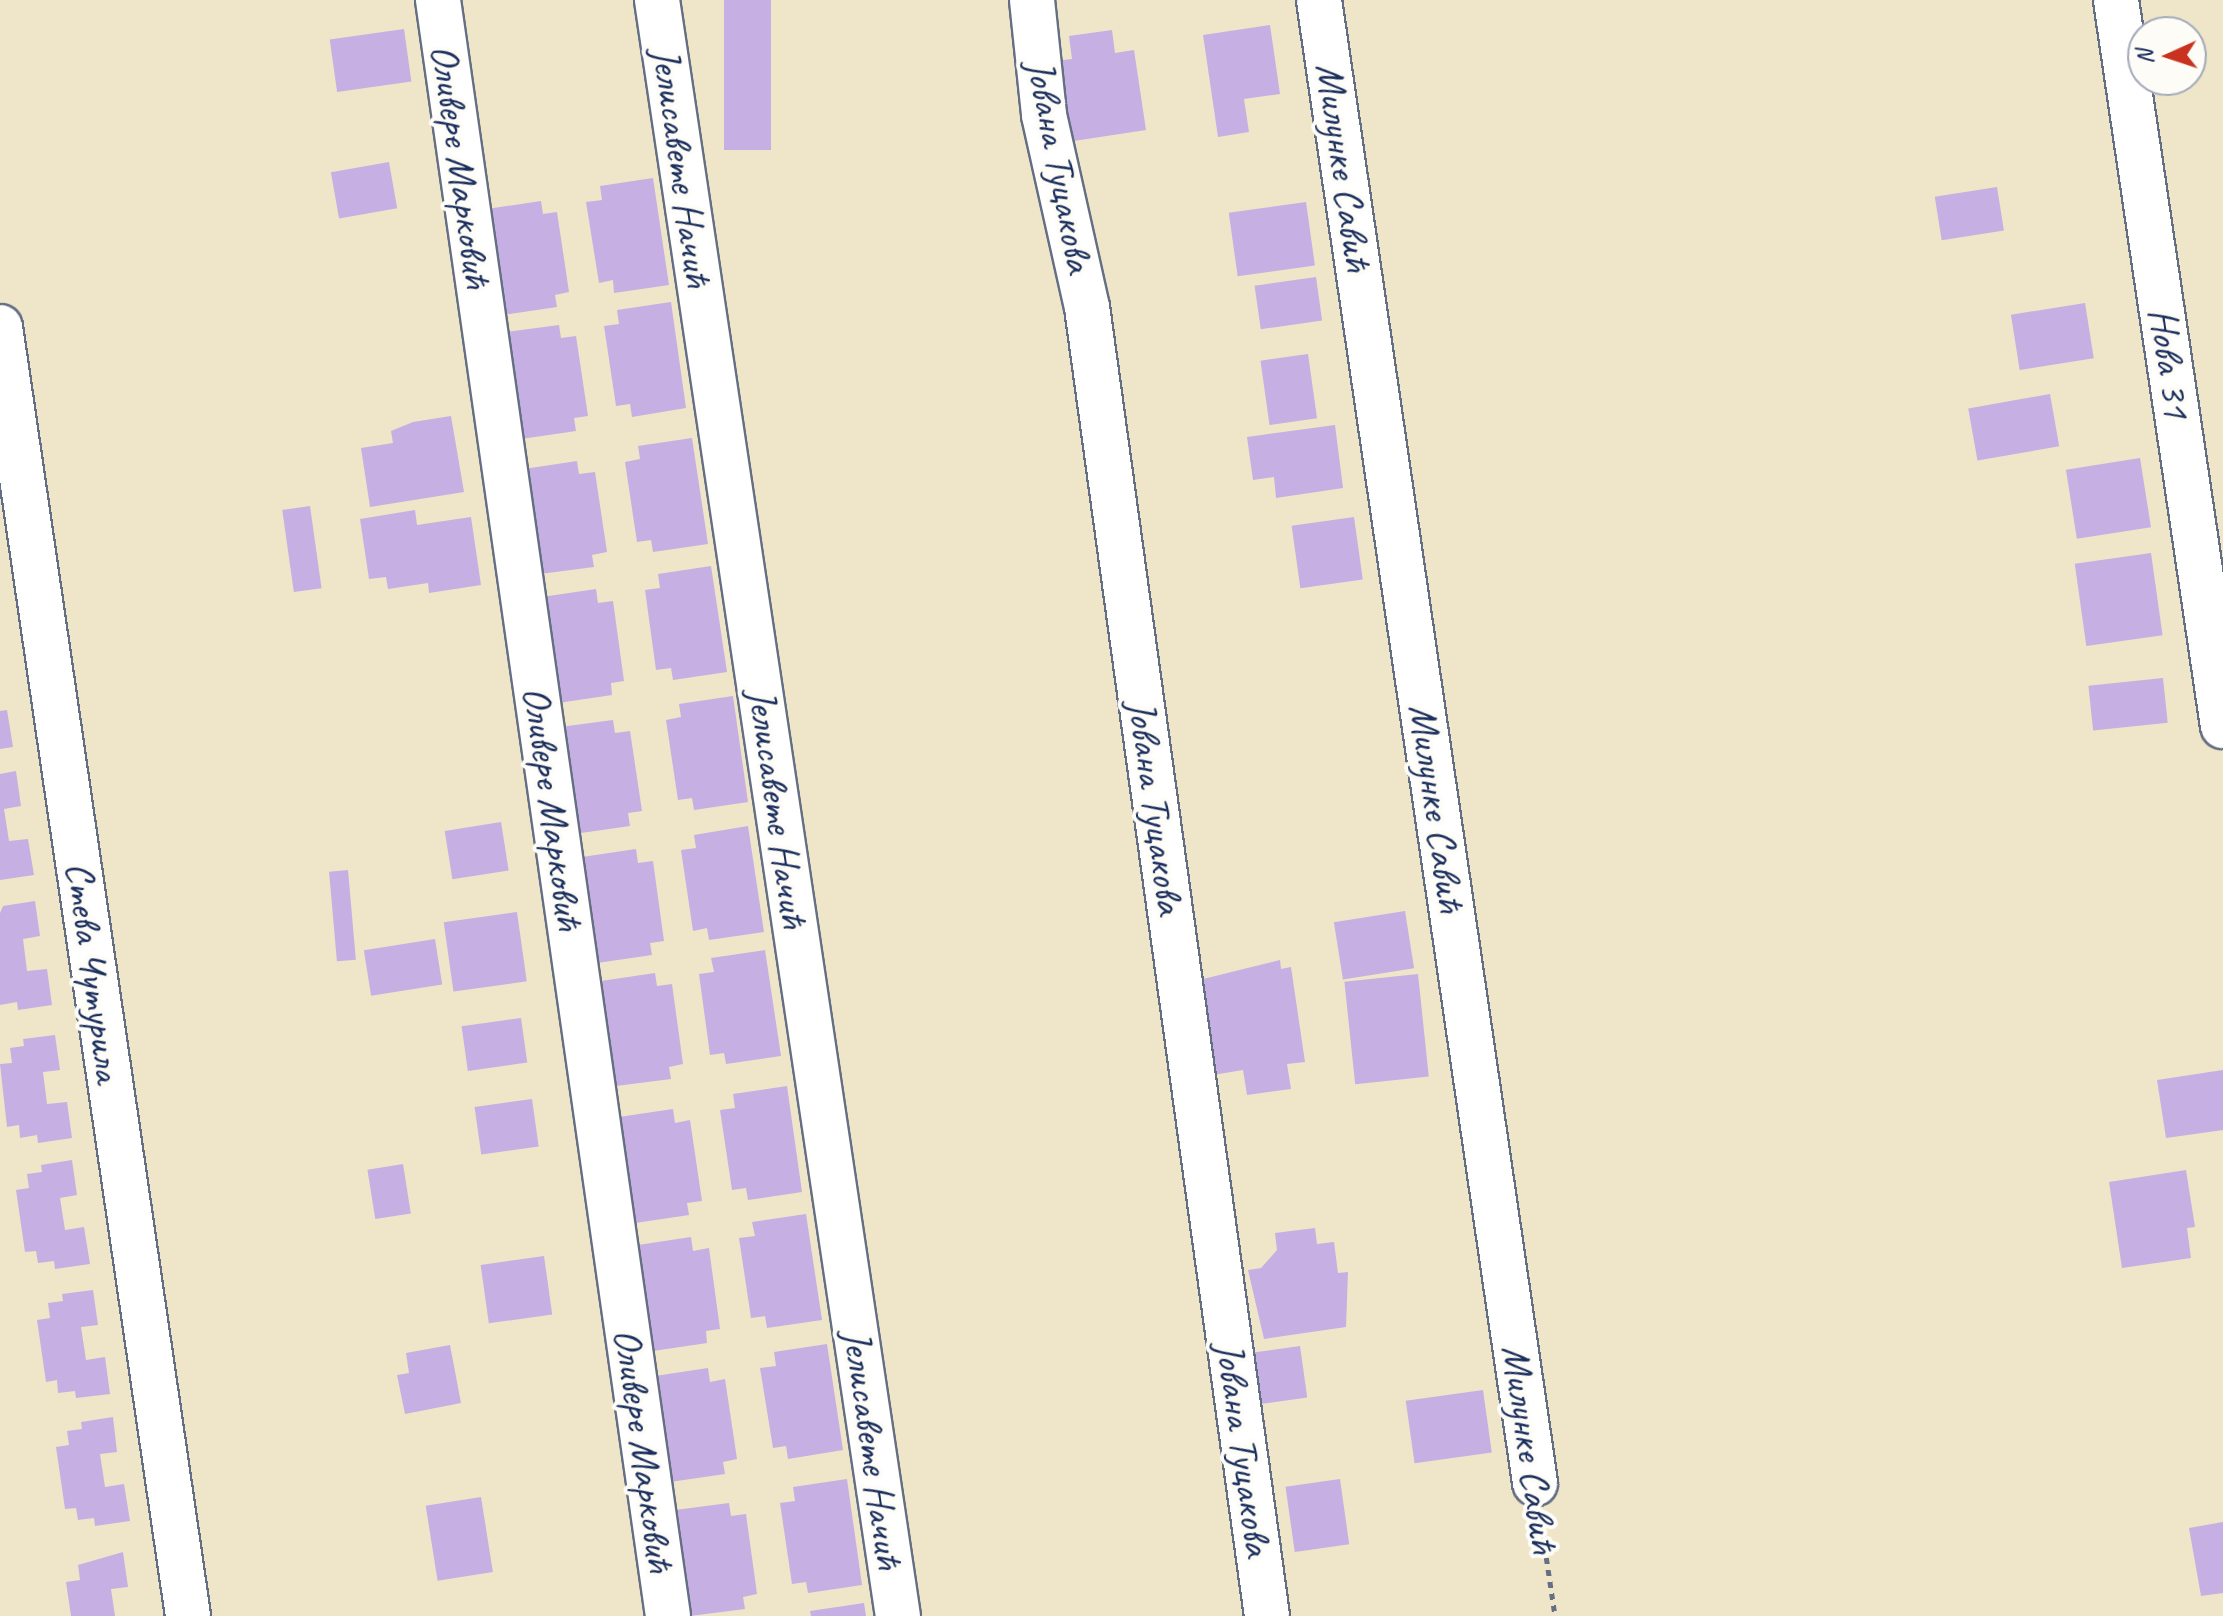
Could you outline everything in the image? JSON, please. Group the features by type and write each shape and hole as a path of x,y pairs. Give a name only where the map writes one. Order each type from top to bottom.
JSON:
{"street":[{"name":"Оливере Марковић","path":"438,0 668,1616"},
{"name":"Јелисавете Начић","path":"657,0 898,1616"},
{"name":"Јована Туцакова","path":"1032,0 1044,115 1087,307 1267,1616"},
{"name":"Милунке Савић","path":"1319,0 1535,1483"},
{"name":"Нова 31","path":"2116,0 2223,726"},
{"name":"Стева Чутурила","path":"0,327 188,1616"}],"path":[{"name":"Милунке Савић","path":"1535,1483 1555,1616"}],"building":[{"path":"724,0 771,0 771,150 724,150"},
{"path":"1270,25 1280,94 1244,99 1249,132 1218,137 1203,35"},
{"path":"404,29 411,81 337,92 330,39"},
{"path":"1112,30 1115,53 1134,50 1146,130 1067,142 1056,61 1072,59 1069,36"},
{"path":"389,162 397,208 339,219 331,172"},
{"path":"653,178 669,285 614,293 613,280 599,283 586,202 602,200 600,186"},
{"path":"1997,187 2004,230 1942,240 1935,197"},
{"path":"541,201 543,214 557,212 569,292 555,295 557,307 502,315 487,209"},
{"path":"1306,202 1315,265 1238,276 1229,213"},
{"path":"1316,277 1322,321 1261,329 1255,286"},
{"path":"671,302 686,408 632,417 630,404 616,406 604,326 619,324 617,310"},
{"path":"2085,303 2094,358 2020,370 2011,315"},
{"path":"559,325 561,338 576,336 588,416 574,418 576,431 521,439 506,332"},
{"path":"1308,354 1317,418 1270,425 1260,361"},
{"path":"2050,394 2059,446 1977,461 1968,408"},
{"path":"451,416 464,492 370,507 361,448 393,443 391,431 413,422"},
{"path":"1335,425 1343,488 1276,498 1274,477 1253,480 1247,437"},
{"path":"692,438 708,544 653,552 651,540 637,542 625,462 640,459 638,446"},
{"path":"2140,458 2151,527 2077,539 2066,470"},
{"path":"577,461 579,474 595,472 607,552 592,555 594,567 540,574 524,469"},
{"path":"310,506 322,588 294,592 282,510"},
{"path":"415,510 417,525 471,517 481,585 429,593 428,583 388,589 386,577 369,579 360,519"},
{"path":"1354,517 1363,579 1300,588 1292,526"},
{"path":"2151,553 2163,635 2086,646 2075,564"},
{"path":"711,566 727,672 673,680 671,668 656,670 645,590 660,588 658,574"},
{"path":"596,589 598,603 613,601 624,681 611,683 612,695 558,703 542,597"},
{"path":"2163,678 2168,723 2093,731 2088,686"},
{"path":"733,696 748,802 694,810 692,798 678,800 666,720 681,717 679,704"},
{"path":"7,710 13,747 0,749 0,711"},
{"path":"613,720 615,733 630,731 642,811 628,813 630,826 574,834 560,727"},
{"path":"16,771 21,806 4,809 9,841 28,839 34,875 0,880 0,774"},
{"path":"501,822 509,870 452,879 445,831"},
{"path":"748,826 764,932 709,940 707,928 693,931 681,850 696,848 694,835"},
{"path":"636,849 638,863 653,861 664,941 650,943 652,955 597,963 582,857"},
{"path":"348,870 356,960 337,961 329,872"},
{"path":"35,901 40,936 23,939 27,971 47,969 52,1005 18,1010 17,1002 0,1005 0,913 3,906"},
{"path":"1405,911 1414,968 1343,980 1334,922"},
{"path":"517,912 527,981 453,992 444,922"},
{"path":"435,939 442,984 371,996 364,950"},
{"path":"765,950 781,1056 726,1064 724,1053 710,1055 699,974 714,972 711,958"},
{"path":"1280,960 1281,969 1291,967 1305,1062 1287,1064 1291,1089 1247,1095 1243,1070 1213,1075 1199,980"},
{"path":"655,973 657,986 672,984 683,1064 669,1067 671,1079 616,1086 601,981"},
{"path":"1418,974 1429,1076 1355,1084 1344,982"},
{"path":"521,1018 527,1063 468,1071 462,1026"},
{"path":"55,1035 60,1070 43,1072 47,1104 67,1102 72,1138 38,1143 37,1135 20,1138 19,1125 7,1127 0,1064 12,1063 10,1048 24,1046 23,1039"},
{"path":"2223,1070 2223,1130 2166,1138 2157,1080"},
{"path":"787,1086 802,1192 748,1200 746,1188 732,1190 720,1110 735,1108 733,1094"},
{"path":"532,1099 539,1147 481,1155 475,1107"},
{"path":"673,1109 675,1123 690,1120 702,1201 687,1203 689,1215 635,1223 619,1117"},
{"path":"72,1160 77,1195 60,1198 65,1230 84,1227 90,1264 55,1269 54,1261 38,1263 36,1251 25,1252 16,1190 29,1188 27,1174 42,1172 41,1165"},
{"path":"403,1164 411,1213 375,1219 367,1170"},
{"path":"2186,1170 2195,1227 2187,1228 2191,1258 2122,1268 2109,1182"},
{"path":"806,1214 822,1320 767,1328 765,1316 751,1318 739,1238 755,1236 752,1222"},
{"path":"1315,1228 1317,1244 1334,1242 1338,1273 1348,1272 1346,1327 1264,1339 1248,1270 1261,1268 1277,1250 1275,1233"},
{"path":"691,1237 693,1251 709,1248 720,1329 706,1331 707,1343 653,1351 638,1245"},
{"path":"544,1256 552,1314 489,1323 481,1265"},
{"path":"93,1290 98,1325 81,1327 86,1360 105,1357 110,1394 76,1398 75,1391 58,1393 57,1380 46,1382 37,1320 50,1318 48,1303 63,1301 62,1294"},
{"path":"827,1344 843,1450 788,1459 786,1446 773,1448 760,1368 776,1366 774,1352"},
{"path":"450,1345 461,1403 405,1414 397,1375 409,1373 406,1353"},
{"path":"1300,1346 1307,1397 1259,1404 1251,1353"},
{"path":"708,1368 710,1382 725,1379 737,1459 723,1462 725,1474 670,1482 655,1376"},
{"path":"1483,1390 1492,1452 1415,1463 1406,1401"},
{"path":"113,1417 117,1452 100,1454 105,1487 124,1484 130,1521 95,1526 94,1518 78,1520 76,1508 65,1509 56,1447 69,1445 67,1431 82,1429 81,1422"},
{"path":"847,1479 862,1585 808,1593 806,1582 792,1584 780,1503 795,1501 793,1487"},
{"path":"1340,1479 1349,1544 1295,1552 1286,1487"},
{"path":"481,1497 493,1572 438,1581 426,1506"},
{"path":"729,1503 731,1516 746,1514 757,1594 743,1597 745,1609 690,1616 675,1510"},
{"path":"2223,1522 2223,1593 2201,1596 2189,1528"},
{"path":"123,1552 128,1587 111,1589 115,1616 71,1616 66,1582 80,1580 78,1565"},
{"path":"864,1603 866,1616 811,1616 810,1611"}]}
